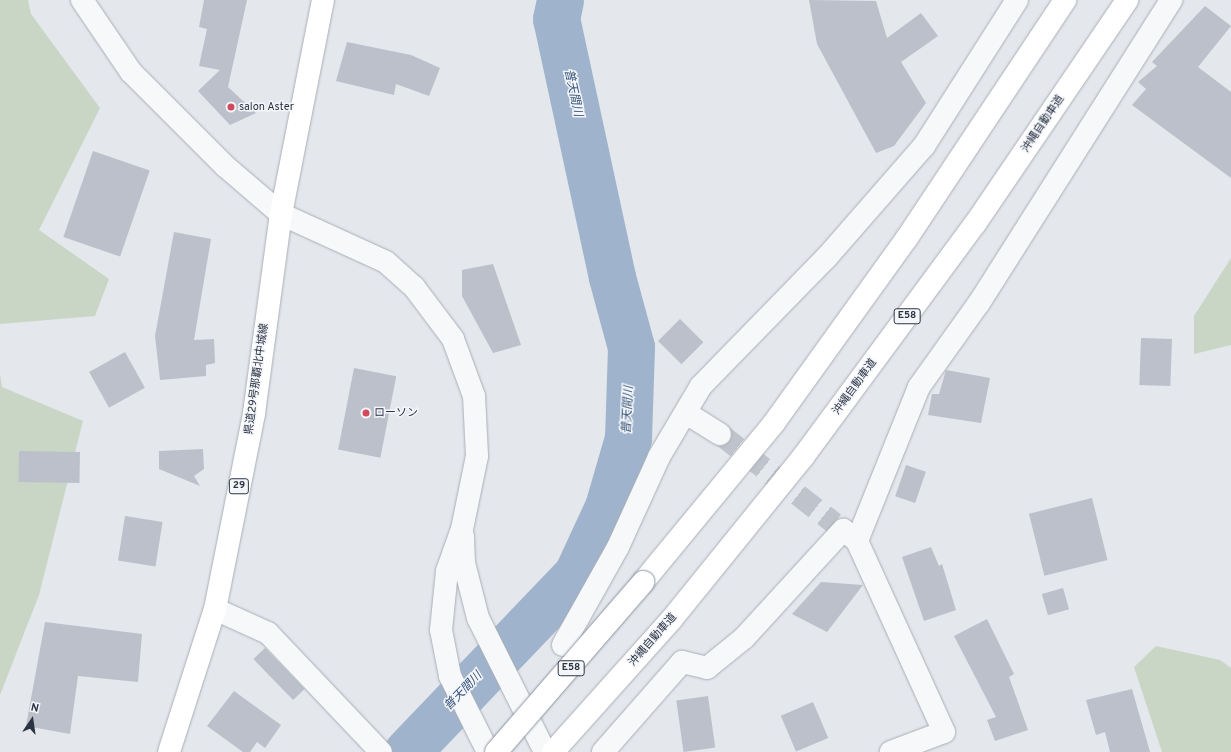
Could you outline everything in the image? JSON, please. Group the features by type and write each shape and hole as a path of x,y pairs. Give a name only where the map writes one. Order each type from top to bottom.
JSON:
{"main road":[{"name":"県道29号那覇北中城線","path":"168,752 215,609 254,413 281,214 323,0"},
{"name":"E58","path":"496,752 643,582 783,410 907,238 1065,0"},
{"name":"沖縄自動車道","path":"553,752 671,620 804,457 975,224 1128,0"}],"street":[{"path":"82,0 131,72 225,166 281,214 386,262 414,287 453,339 474,396 477,425 477,456 462,529 447,571 441,630 450,676 488,752"},
{"path":"563,645 618,547 659,458 701,386 827,257 924,146 1017,0"},
{"path":"603,752 682,662 706,668 744,638 844,531 918,387 979,303 1172,0"},
{"path":"686,413 720,434"},
{"path":"462,529 464,563 478,618 546,752"},
{"path":"844,531 944,732 891,752"},
{"path":"215,609 268,633 349,721 381,752"}],"green space":[{"path":"0,0 28,0 31,14 100,108 39,230 109,279 95,316 0,324"},
{"path":"1231,258 1231,345 1194,354 1194,316"},
{"path":"0,374 2,387 83,421 39,595 0,695"},
{"path":"1156,646 1220,660 1231,668 1231,752 1162,752 1134,667"}],"building":[{"path":"204,0 247,0 228,87 256,113 230,125 198,91 220,70 199,66 207,29 199,27"},
{"path":"809,0 876,1 887,38 921,13 938,36 901,62 926,103 894,146 876,153 817,44"},
{"path":"1205,6 1231,26 1198,67 1231,92 1231,178 1132,105 1146,89 1138,82 1157,66 1152,62"},
{"path":"347,42 411,55 440,68 429,96 396,84 394,95 336,81"},
{"path":"93,151 150,171 120,257 63,237"},
{"path":"174,232 211,239 194,340 214,339 215,363 206,365 206,376 160,380 155,336"},
{"path":"493,264 521,345 493,353 462,296 462,270"},
{"path":"680,319 703,342 681,364 658,341"},
{"path":"1141,338 1172,339 1170,386 1139,385"},
{"path":"125,352 145,388 109,408 89,372"},
{"name":"ローソン","path":"354,368 396,376 380,458 338,449"},
{"path":"946,370 990,378 981,423 928,415 932,394 939,394"},
{"path":"203,449 204,469 194,476 200,486 159,469 159,451"},
{"path":"19,451 80,452 79,483 18,482"},
{"path":"906,465 926,472 915,503 895,496"},
{"path":"1092,498 1107,560 1044,576 1029,514"},
{"path":"125,516 163,522 155,566 118,560"},
{"path":"931,547 939,566 942,564 956,610 924,621 902,557"},
{"path":"821,582 863,585 827,632 792,614"},
{"path":"1063,588 1069,609 1048,615 1042,594"},
{"path":"987,619 1014,674 1009,677 1028,730 995,741 987,720 996,717 954,636"},
{"path":"45,622 142,634 138,682 78,676 70,734 26,726"},
{"path":"265,648 305,689 293,700 253,659"},
{"path":"1132,689 1150,752 1110,752 1105,732 1096,735 1086,700"},
{"path":"234,691 281,725 265,748 257,742 250,752 243,752 207,726"},
{"path":"708,696 715,747 684,752 676,700"},
{"path":"813,702 828,738 796,752 781,716"}],"waterway":[{"name":"普天間川","path":"407,752 577,574 608,507 628,438 631,347 612,277 556,19 560,0"}],"tunnel":[{"path":"720,434 834,523"}],"place":[{"name":"salon Aster","path":"231,107"},
{"name":"ローソン","path":"366,413"}]}
